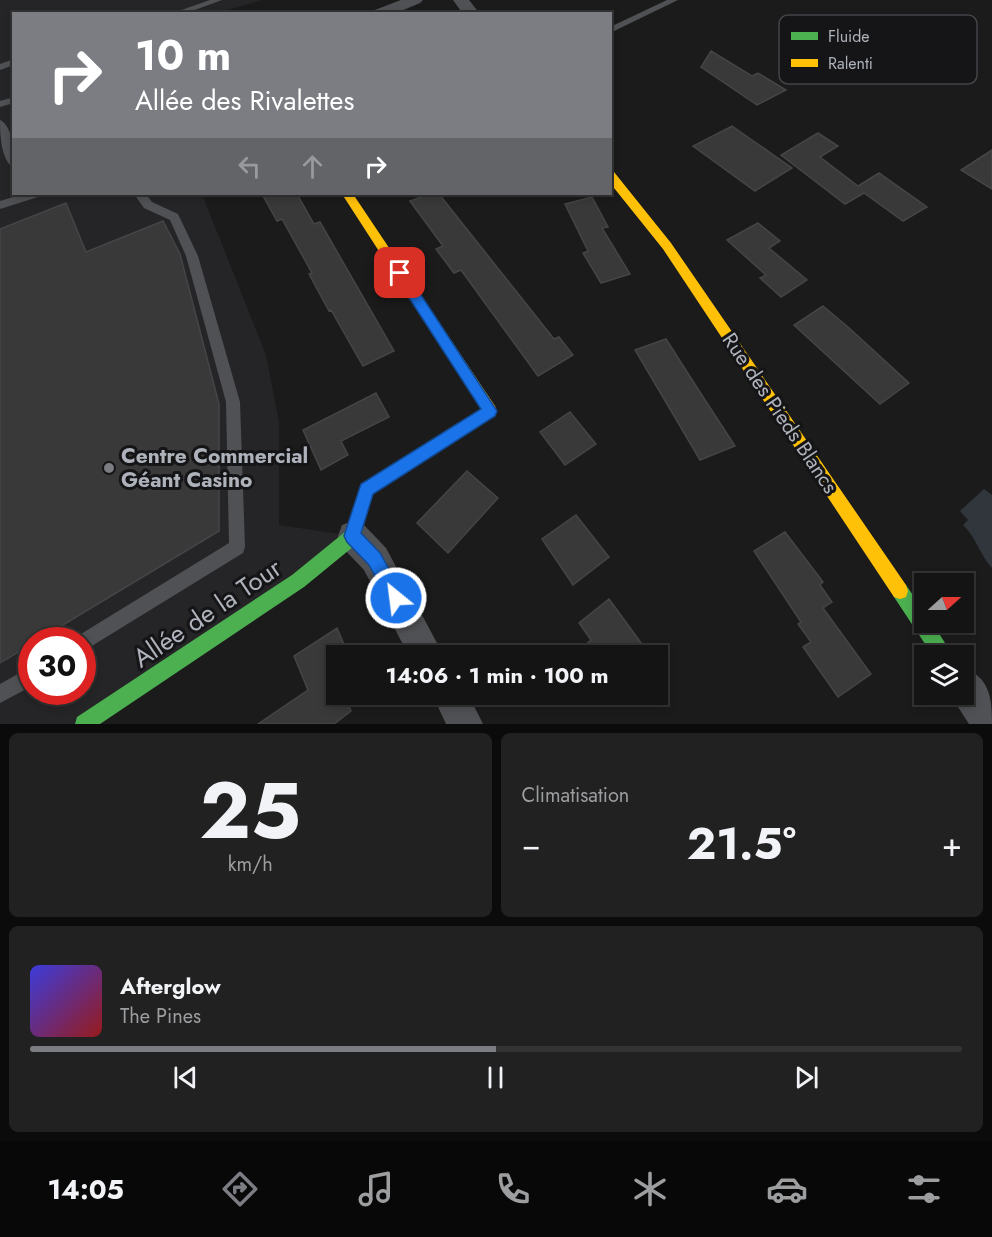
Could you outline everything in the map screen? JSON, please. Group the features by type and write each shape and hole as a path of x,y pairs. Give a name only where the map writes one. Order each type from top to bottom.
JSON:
{"street":[{"path":"383,12 415,0"},
{"path":"461,0 470,12"},
{"name":"Rue des Pieds Blancs","path":"612,177 667,246 937,645"},
{"path":"349,195 490,411 366,489 352,536 375,559 421,645"},
{"name":"Allée de la Tour","path":"84,724 298,581 352,536"},
{"path":"974,700 990,724"},
{"path":"455,705 465,724"}],"lane":[{"path":"180,12 218,0"},
{"path":"612,30 674,0"},
{"path":"0,123 12,159"},
{"path":"0,205 27,195"},
{"path":"96,634 237,547 233,402 192,256 174,217 148,205 141,195"},
{"path":"0,694 18,683"}],"shaded area":[{"path":"0,0 262,0 221,12 12,12 12,195 202,195 266,355 279,422 279,525 353,536 84,724 0,724"},
{"path":"984,489 992,495 992,568 963,525 968,520 960,511"}],"building":[{"path":"711,51 752,76 758,73 786,90 757,105 701,67"},
{"path":"732,126 792,168 755,191 693,146"},
{"path":"818,133 838,146 820,157 858,186 879,173 927,207 903,221 864,193 845,204 781,155"},
{"path":"992,150 992,189 961,170"},
{"path":"263,195 298,195 314,224 320,222 394,351 363,366 331,310 329,311 309,274 312,273 282,219 277,221"},
{"path":"426,195 440,195 554,339 559,337 573,355 538,376 461,270 454,273 436,249 443,246 410,201"},
{"path":"592,197 608,227 602,228 630,274 601,283 583,253 588,251 565,204"},
{"name":"Centre Commercial Géant Casino","path":"66,203 86,252 163,221 180,254 219,404 219,531 60,627 18,627 18,652 0,663 0,229"},
{"path":"758,223 780,241 769,248 807,280 781,297 760,278 766,275 727,240"},
{"path":"823,306 909,383 880,404 794,325"},
{"path":"666,339 735,446 700,460 635,350"},
{"path":"376,393 389,417 341,441 348,455 321,470 303,430"},
{"path":"570,412 596,444 565,465 540,432"},
{"path":"467,471 498,498 448,553 417,523"},
{"path":"576,515 609,557 573,585 542,539"},
{"path":"785,532 823,582 820,585 832,602 823,608 871,674 838,697 803,647 811,642 798,624 801,622 754,551"},
{"path":"609,599 643,645 585,645 591,640 579,623"},
{"path":"337,628 344,645 326,645 326,705 349,705 351,711 334,724 258,724 308,690 294,656"}],"traffic: fast":[{"path":"84,724 298,581 353,536 366,489 450,436"},
{"path":"900,591 937,645"}],"traffic: slow":[{"path":"612,177 667,246 900,591"},
{"path":"349,195 490,411 450,436"}],"place":[{"name":"Centre Commercial Géant Casino","path":"109,468"}],"route":[{"path":"396,598 375,559 352,536 366,489 490,411 400,273"}]}
